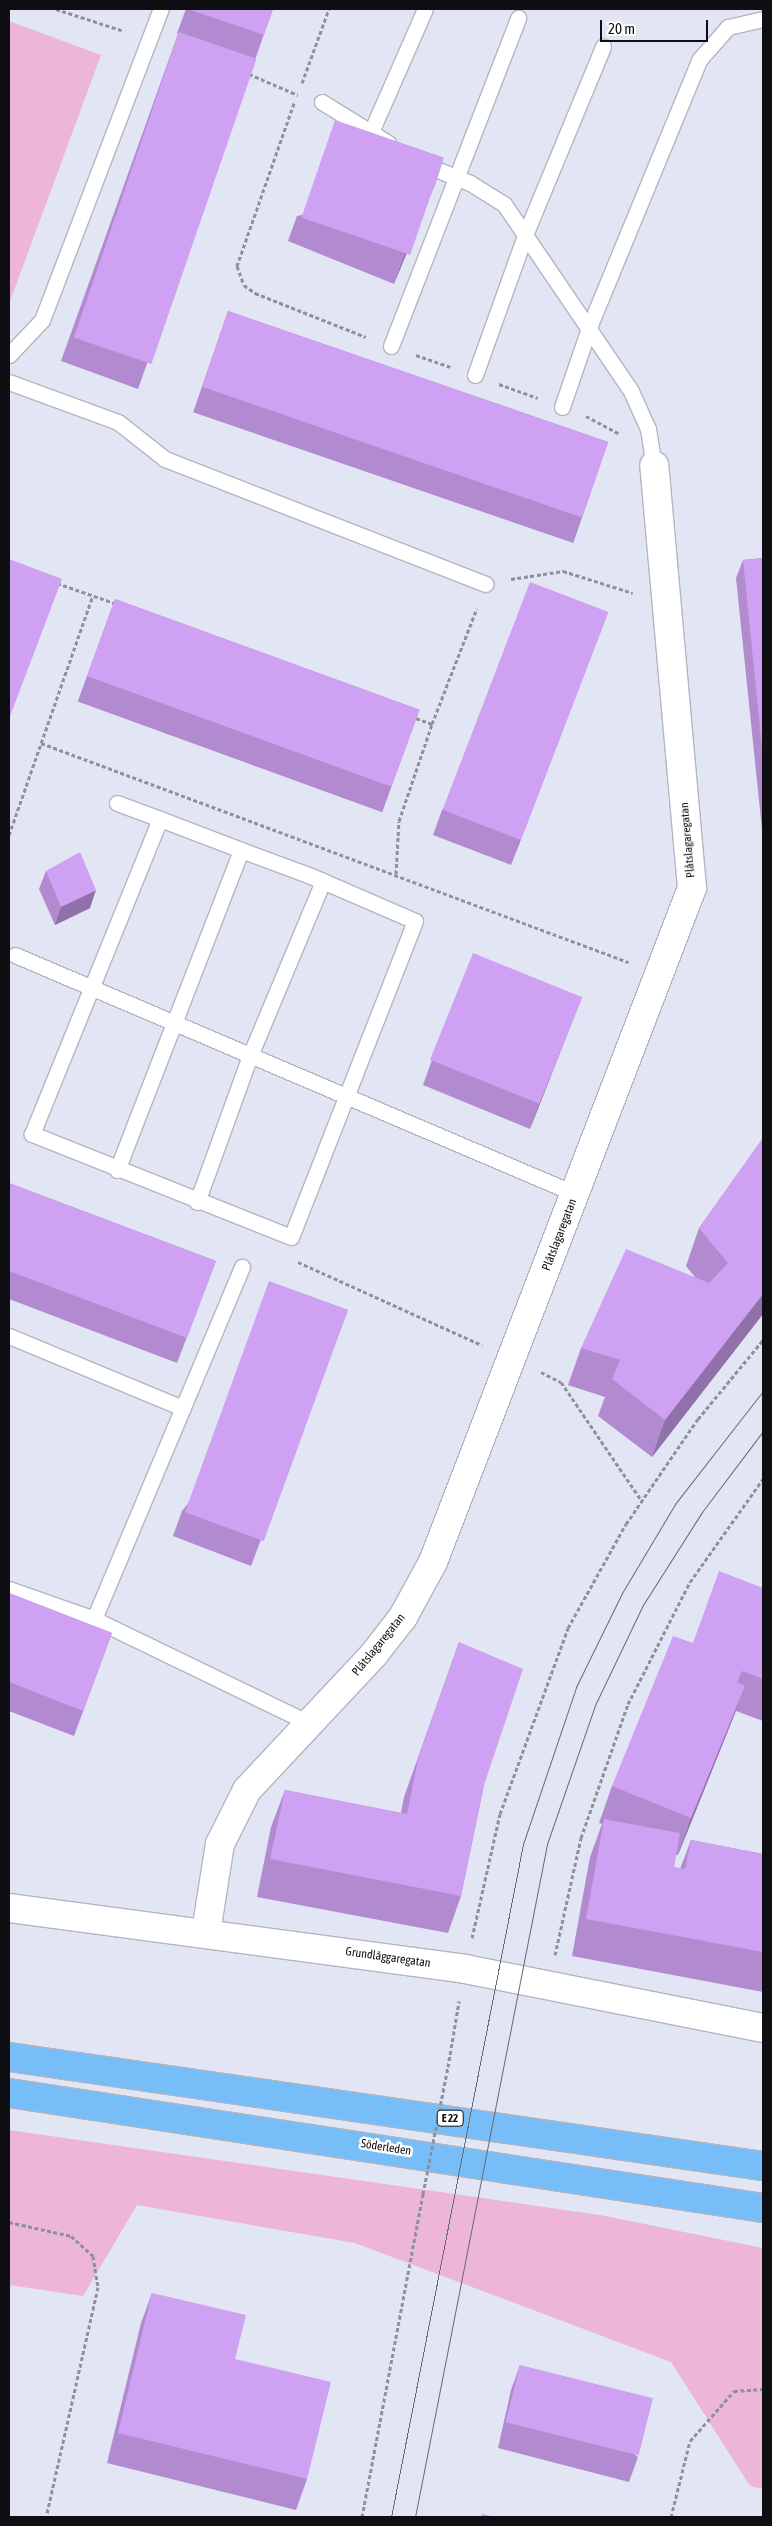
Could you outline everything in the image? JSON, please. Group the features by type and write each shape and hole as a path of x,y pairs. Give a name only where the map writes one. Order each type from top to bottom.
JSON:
{"highway":[{"name":"E 22","path":"9,2057 646,2146 763,2166"},
{"name":"Söderleden","path":"9,2093 763,2208"}],"street":[{"name":"Plåtslagaregatan","path":"206,1932 220,1844 247,1790 311,1724 403,1617 433,1562 662,976 692,888 654,466"},
{"name":"Grundläggaregatan","path":"9,1908 206,1932 465,1969 763,2028"}],"lane":[{"path":"10,357 42,320 161,9"},
{"path":"371,132 426,9"},
{"path":"391,346 454,176 518,18"},
{"path":"562,407 590,325 699,60 728,27 763,19"},
{"path":"475,375 525,235 603,47"},
{"path":"322,102 422,164 454,176 504,204 590,325 631,391 648,430 654,466"},
{"path":"9,382 118,422 165,458 486,584"},
{"path":"118,803 323,881 415,921 290,1237 197,1202 32,1134 160,819"},
{"path":"117,1170 176,1026 241,850"},
{"path":"197,1202 249,1058 323,881"},
{"path":"15,955 249,1058 576,1194"},
{"path":"94,1619 242,1267"},
{"path":"9,1336 183,1408"},
{"path":"9,1589 94,1619 311,1724"}],"path":[{"path":"56,9 149,39"},
{"path":"328,9 237,266 244,285 268,299 391,346 562,407 615,429 624,439"},
{"path":"244,72 297,95 322,102"},
{"path":"396,874 399,821 432,724 486,584 563,571 644,596"},
{"path":"46,580 128,608"},
{"path":"9,835 93,595"},
{"path":"405,714 432,724"},
{"path":"41,743 396,874 662,976"},
{"path":"362,2517 465,1969 500,1814 568,1628 642,1501 698,1419 763,1340"},
{"path":"534,1369 561,1382 642,1501"},
{"path":"548,1985 581,1838 628,1704 690,1582 763,1479"},
{"path":"9,2222 71,2236 93,2256 98,2287 46,2517"},
{"path":"671,2517 690,2442 734,2391 763,2389"}],"shaded area":[{"path":"9,21 101,55 9,304"},
{"path":"9,2130 600,2215 763,2248 763,2489 750,2486 671,2362 355,2243 137,2205 83,2296 9,2285"}],"building":[{"path":"188,9 273,9 264,35"},
{"path":"179,32 257,59 151,364 74,337"},
{"path":"335,120 444,157 410,255 301,217"},
{"path":"228,311 608,442 582,518 202,387"},
{"path":"763,558 763,758 743,560"},
{"path":"9,559 62,579 9,719"},
{"path":"530,582 608,612 521,840 443,810"},
{"path":"115,599 419,710 391,787 87,676"},
{"path":"80,852 96,890 61,907 46,871"},
{"path":"473,953 582,997 539,1104 430,1060"},
{"path":"763,1138 763,1294 665,1420 612,1379 620,1360 581,1348 626,1249 709,1283 728,1263 699,1228"},
{"path":"9,1183 216,1261 187,1338 9,1271"},
{"path":"269,1281 348,1310 264,1541 185,1512"},
{"path":"719,1571 763,1588 763,1679 742,1671 737,1682 745,1686 691,1818 612,1786 673,1636 693,1643"},
{"path":"9,1593 112,1633 83,1711 9,1682"},
{"path":"459,1642 523,1669 484,1785 461,1896 270,1859 285,1790 407,1814 418,1759"},
{"path":"604,1819 680,1833 674,1867 685,1869 691,1840 763,1854 763,1952 586,1919"},
{"path":"152,2293 246,2315 235,2359 331,2382 307,2479 118,2433"},
{"path":"520,2365 653,2398 639,2455 506,2422"},
{"path":"9,2395 10,2395 9,2446"},
{"path":"482,2514 495,2517 481,2517"}],"tram line":[{"path":"391,2517 523,1844 576,1687 622,1593 675,1504 763,1391"},
{"path":"415,2517 547,1844 595,1705 643,1605 702,1512 763,1431"}]}
